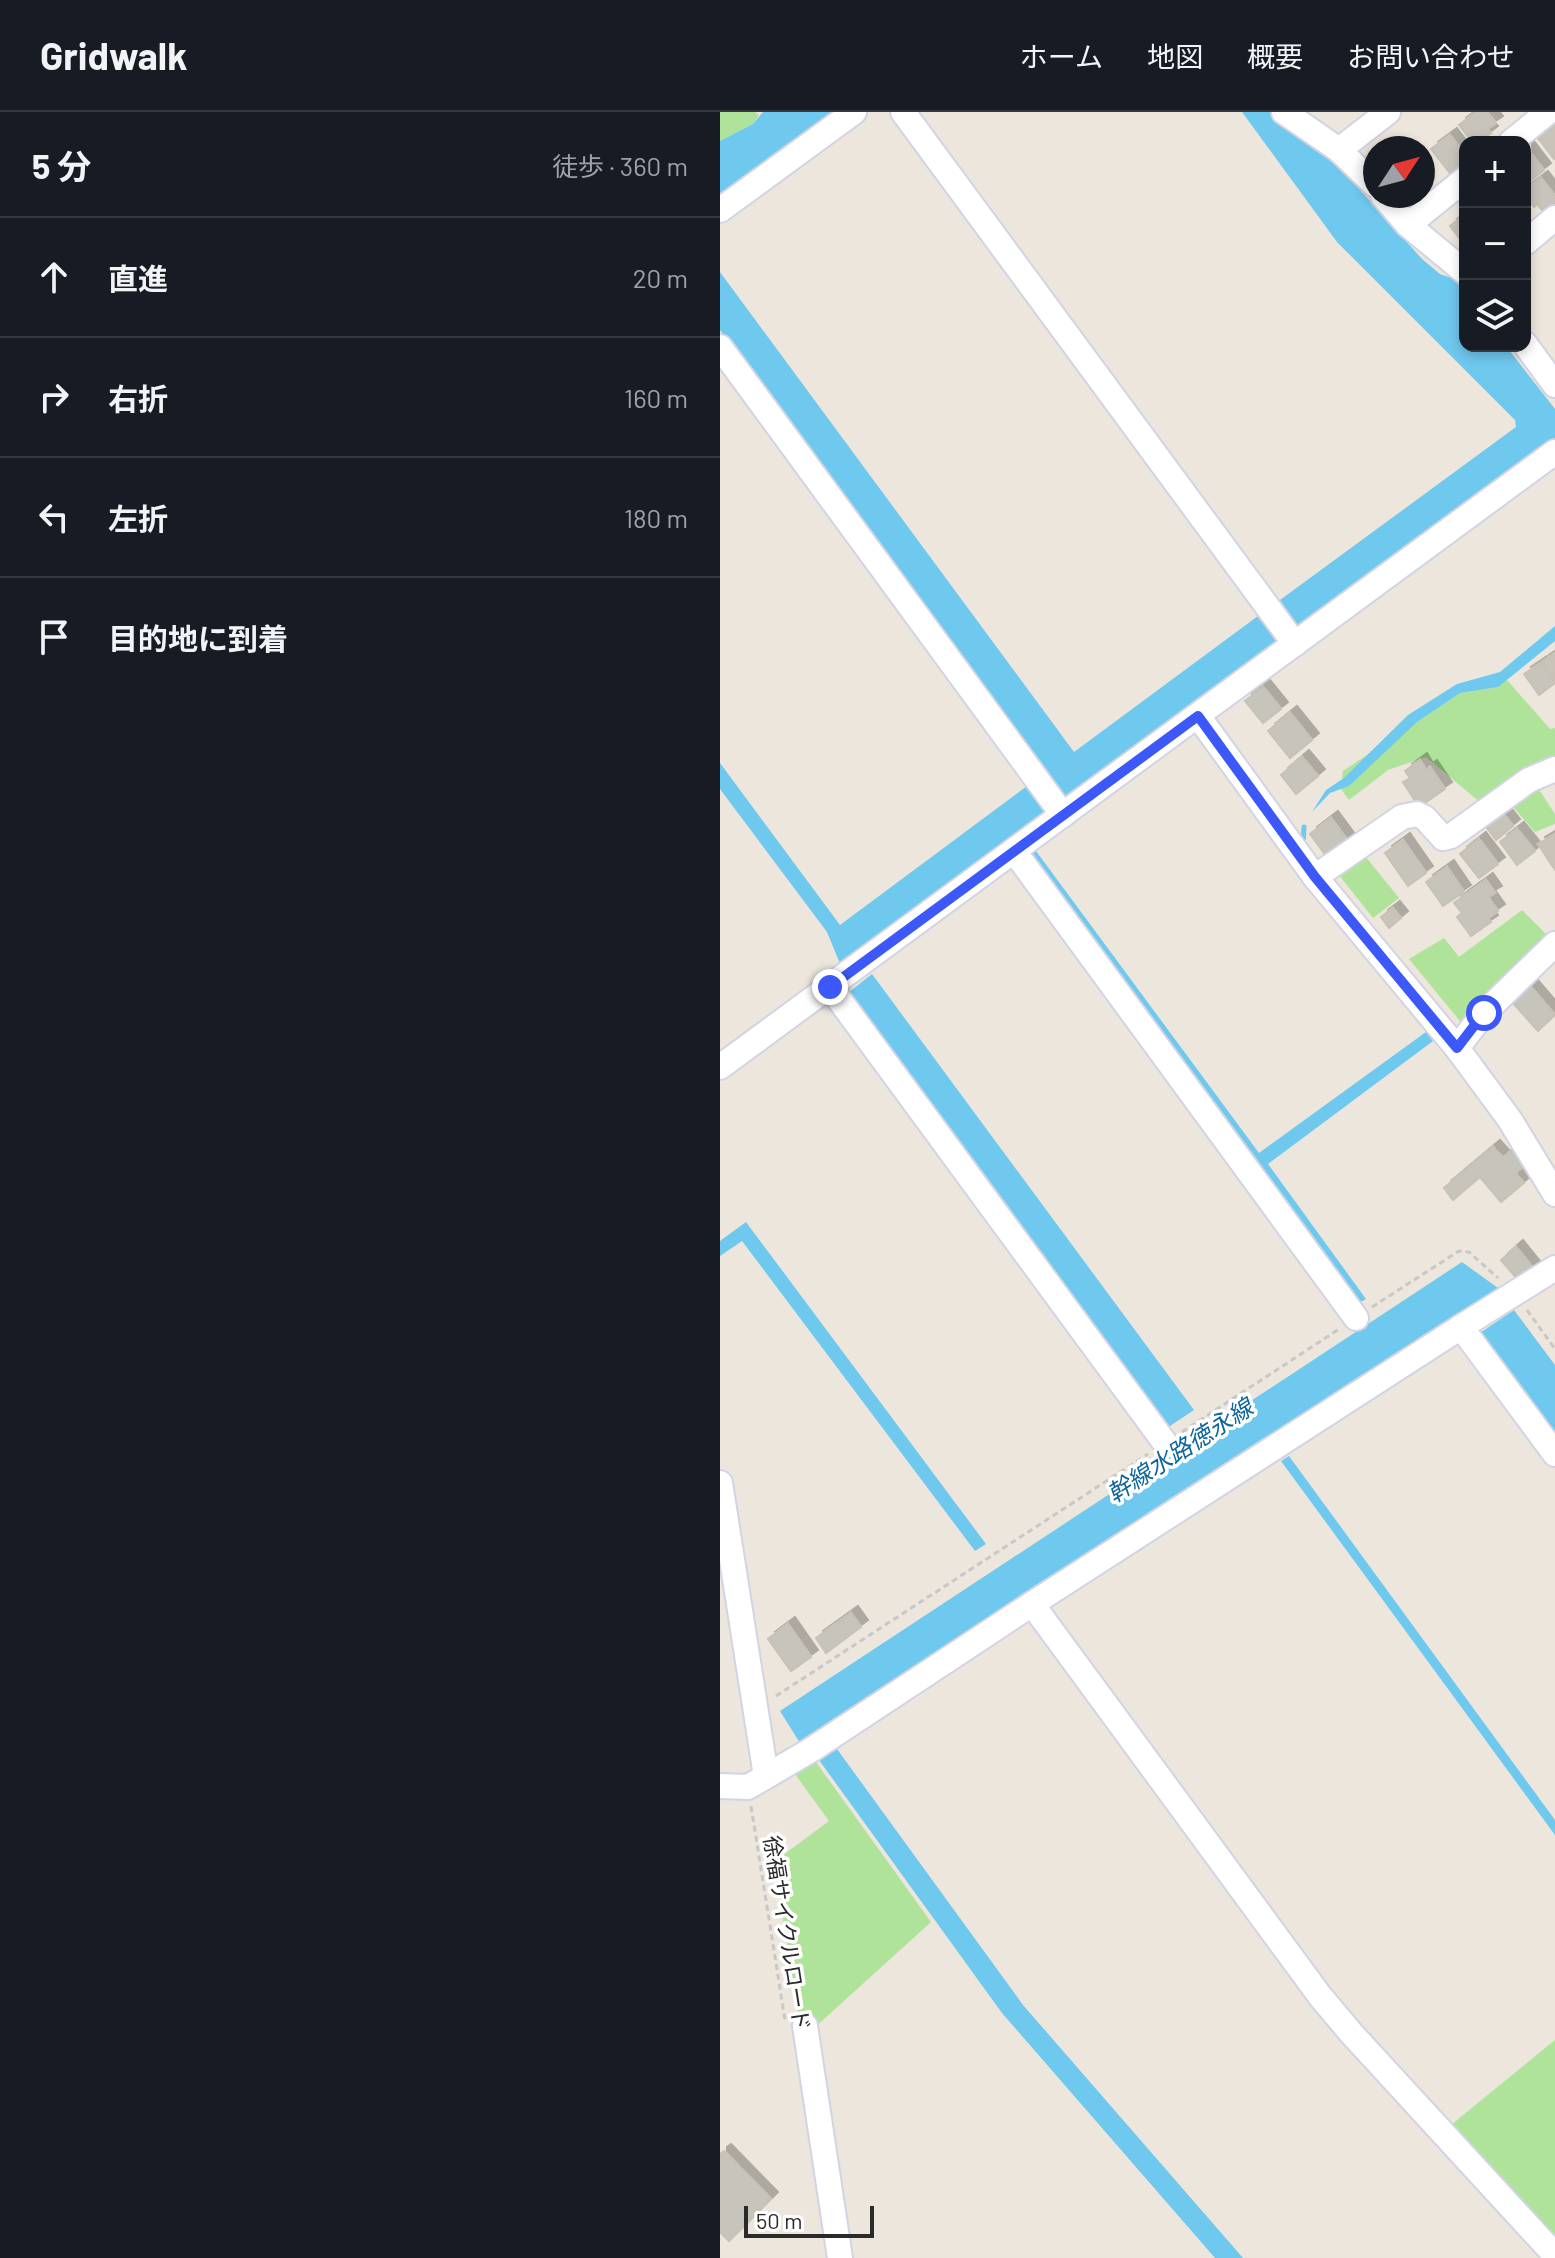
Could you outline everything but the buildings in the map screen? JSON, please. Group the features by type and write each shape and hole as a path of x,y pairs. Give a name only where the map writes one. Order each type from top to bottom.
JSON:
{"street":[{"path":"720,210 854,112"},
{"path":"903,112 1284,630"},
{"path":"1284,112 1339,150 1363,173"},
{"path":"1339,150 1388,112"},
{"path":"1518,136 1548,112"},
{"path":"1408,225 1459,184"},
{"path":"1393,208 1408,225 1459,267"},
{"path":"1531,238 1555,218"},
{"path":"720,347 1052,799"},
{"path":"1531,352 1555,385"},
{"path":"720,1067 1014,851 1052,799 1198,716 1284,630 1555,452"},
{"path":"1198,716 1315,877 1457,1048 1510,1120 1555,1194"},
{"path":"1315,877 1402,817 1417,814 1425,818 1443,838 1451,836 1529,780 1555,769"},
{"path":"1014,851 1356,1318"},
{"path":"1457,1048 1484,1013 1555,944"},
{"path":"830,987 1165,1443"},
{"path":"720,1786 757,1782 811,1750 1555,1268"},
{"path":"1487,1311 1555,1454"},
{"path":"720,1483 756,1709 757,1782"},
{"path":"1032,1604 1320,1996 1555,2255"},
{"path":"795,2024 840,2258"}],"path":[{"path":"1487,1311 1555,1349"},
{"path":"756,1709 1165,1443"},
{"name":"徐福サイクルロード","path":"757,1782 795,2024"}],"green space":[{"path":"720,112 755,112 759,115 753,124 720,141"},
{"path":"1507,680 1550,729 1555,728 1555,770 1534,782 1555,814 1555,824 1535,832 1502,794 1481,803 1426,757 1388,770 1349,800 1341,789 1343,771 1460,693 1497,687"},
{"path":"1361,851 1399,898 1373,918 1335,870"},
{"path":"1522,910 1551,939 1464,1026 1409,959 1444,938 1459,957"},
{"path":"813,1758 931,1922 813,2029 800,2026 774,1862 829,1821 792,1770"},
{"path":"1555,2040 1555,2246 1446,2129"}],"water":[{"path":"763,112 837,112 720,198 720,141 753,124"},
{"path":"1242,112 1271,112 1345,173 1363,193 1363,208 1376,208 1422,259 1440,274 1454,279 1459,285 1459,352 1511,352 1555,409 1555,441 1300,629 1280,600 1516,427 1515,420 1337,242"},
{"path":"720,272 1074,752 1258,616 1279,644 1066,801 720,330"},
{"path":"1555,626 1555,641 1498,687 1460,693 1417,722 1349,786 1330,793 1312,812 1326,790 1344,778 1408,715 1457,684 1500,672"},
{"path":"720,763 840,925 1027,786 1047,813 841,966 827,932 720,789"},
{"path":"1036,851 1259,1153 1426,1032 1433,1041 1268,1164 1366,1299 1357,1304 1029,856"},
{"path":"872,974 1194,1410 1167,1428 848,993"},
{"path":"746,1222 986,1544 975,1551 742,1241 720,1256 720,1241"},
{"name":"幹線水路徳永線","path":"1462,1262 1498,1288 800,1743 780,1711"},
{"path":"1514,1310 1555,1365 1555,1433 1480,1333"},
{"path":"1289,1456 1555,1820 1555,1835 1281,1461"},
{"path":"837,1749 1023,2005 1243,2258 1215,2258 1002,2013 819,1760"}],"waterway":[{"path":"1303,846 1304,827"}],"route":[{"path":"830,987 1198,716 1315,877 1457,1048 1484,1013"}]}
